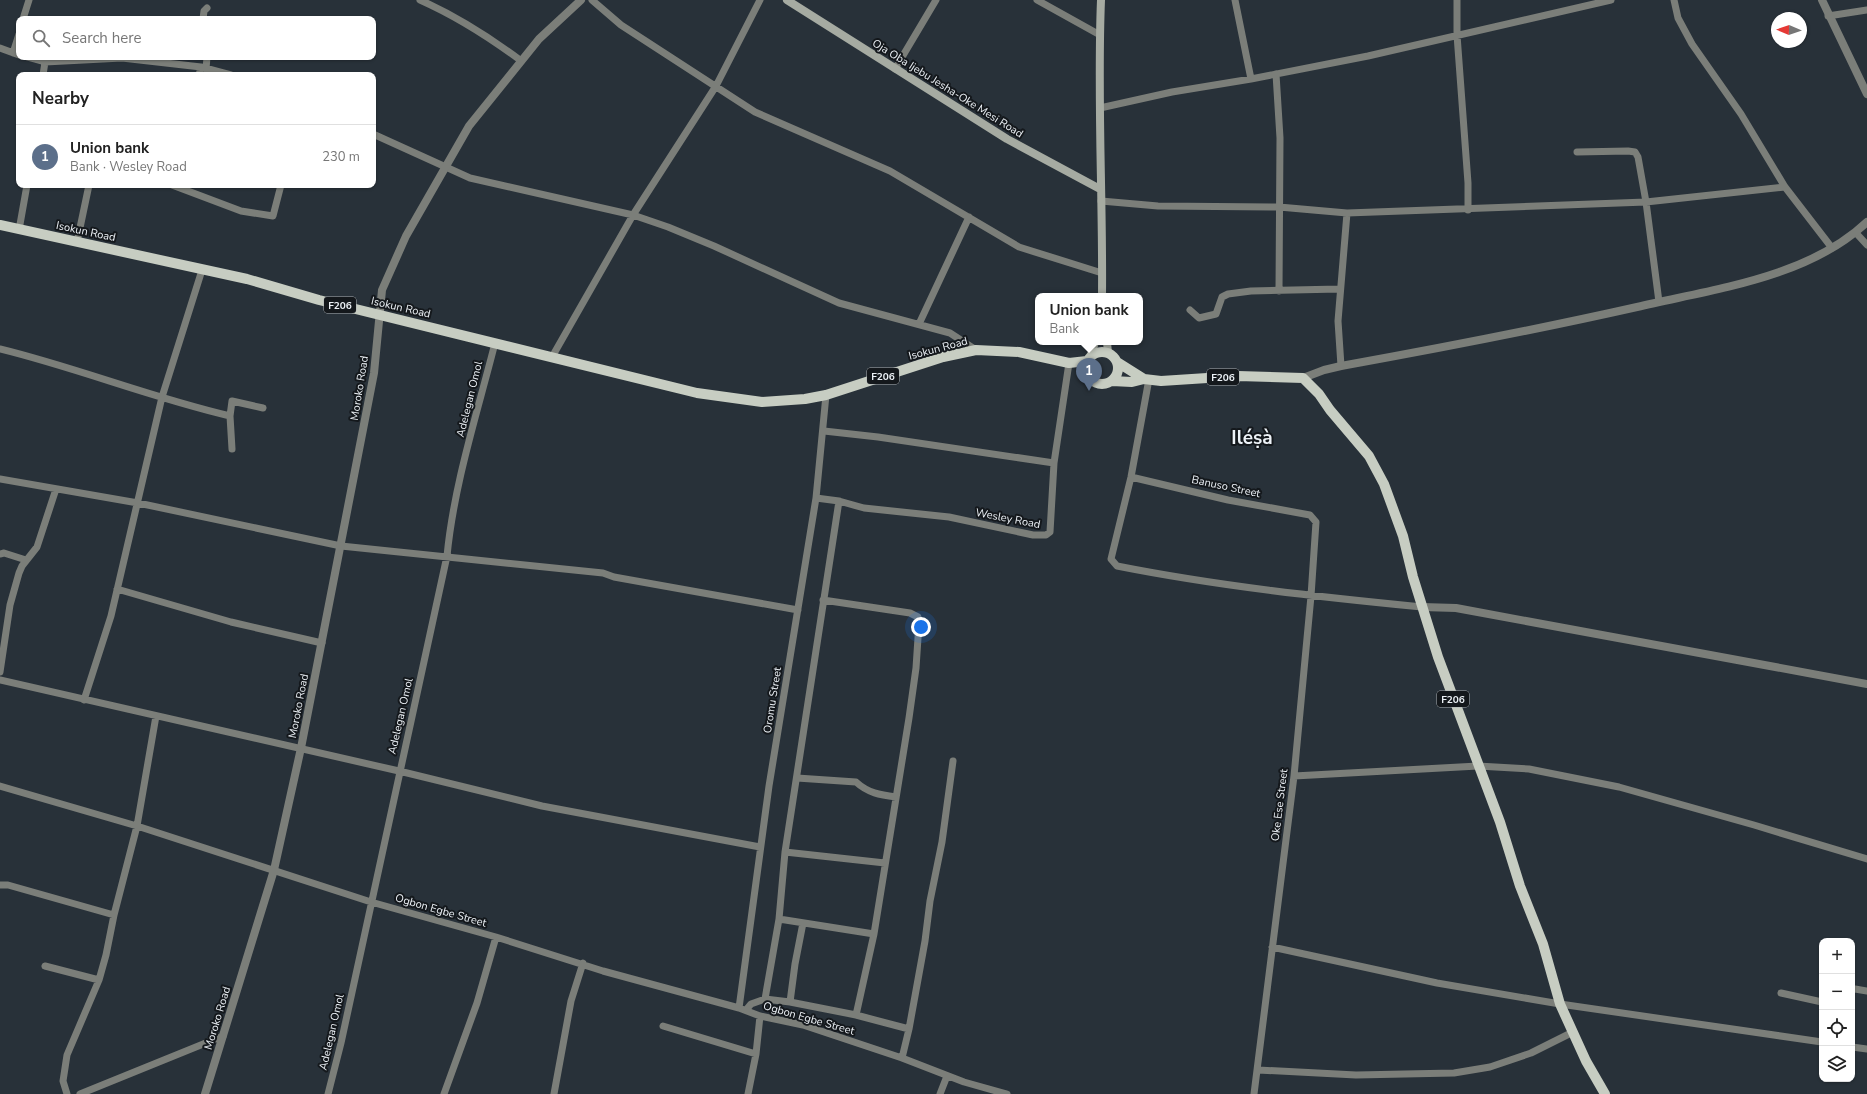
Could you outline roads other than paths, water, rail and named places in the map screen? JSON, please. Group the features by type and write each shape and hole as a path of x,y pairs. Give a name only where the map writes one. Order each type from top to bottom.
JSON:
{"main road":[{"name":"Oja Oba Ijebu Jesha-Oke Mesi Road","path":"787,0 1007,139 1100,189"},
{"path":"1101,0 1100,189 1102,293"},
{"name":"Isokun Road","path":"0,225 255,281 319,300 697,393 762,402 781,402 826,395 943,358 976,350 1019,352 1069,363"},
{"path":"1088,378 1085,370 1094,345"},
{"path":"1107,345 1108,353"},
{"name":"F206","path":"1069,363 1089,358 1101,352 1108,353 1117,362 1147,379"},
{"path":"1112,381 1117,374 1117,362"},
{"name":"F206","path":"1069,363 1098,384 1107,384 1112,381 1132,382 1147,379 1161,381 1238,376 1302,378 1319,394 1330,410 1368,456 1384,484 1403,536 1422,607 1438,657 1500,822 1520,886 1543,944 1560,1004 1574,1035"},
{"path":"1574,1035 1586,1061 1605,1094"}],"street":[{"path":"24,16 29,0"},
{"path":"420,0 466,23 520,60"},
{"name":"Moroko Road","path":"205,1094 274,870 301,748 374,373 382,290 406,236 469,126 520,60 539,39 581,0"},
{"path":"592,0 621,25 755,112 890,171 1019,248 1102,273"},
{"path":"552,357 633,214 716,86 760,0"},
{"path":"895,69 936,0"},
{"path":"1037,0 1100,35"},
{"path":"1235,0 1251,79"},
{"path":"1457,0 1457,35 1468,183 1468,210"},
{"path":"1100,108 1172,92 1251,79 1368,56 1611,0"},
{"path":"1674,0 1678,18 1692,44 1741,114 1785,187 1832,248"},
{"path":"1822,0 1828,16 1867,94"},
{"path":"203,16 204,11 207,8"},
{"path":"1828,16 1867,10"},
{"path":"0,48 16,54"},
{"path":"37,60 44,62 83,60"},
{"path":"138,60 204,68 219,72"},
{"path":"201,72 206,60"},
{"path":"43,72 44,62"},
{"path":"1276,74 1280,138 1279,291"},
{"path":"376,135 444,168 470,178 633,214 714,246 774,275 839,303 950,333 976,350"},
{"path":"1577,152 1628,151 1635,152 1638,157 1646,202 1659,302"},
{"path":"1101,202 1158,206 1279,207 1347,213 1468,210 1646,202 1785,187"},
{"path":"19,230 26,188"},
{"path":"77,242 88,188"},
{"path":"180,188 242,211 273,216 280,188"},
{"path":"1341,366 1338,320 1339,289 1347,213"},
{"path":"919,324 969,217"},
{"path":"1302,378 1341,366 1540,329 1775,274 1803,263 1832,248 1856,233 1867,222"},
{"path":"1856,233 1867,245"},
{"path":"84,700 102,647 117,589 162,397 202,270"},
{"path":"1190,310 1199,318 1216,314 1222,297 1228,294 1251,291 1339,289"},
{"name":"Adelegan Omol","path":"328,1094 447,556 450,527 458,486 494,343"},
{"path":"0,349 48,361 162,397 230,416"},
{"name":"Wesley Road","path":"816,498 839,501 864,508 949,517 1033,535 1046,536 1050,532 1054,463 1069,363"},
{"path":"1147,379 1131,477 1111,559 1117,566 1178,578 1311,596 1422,607 1456,608 1668,649 1867,684"},
{"name":"Oromu Street","path":"742,1009 760,847 816,498 824,431 826,395"},
{"path":"232,449 230,416 232,401 263,408"},
{"path":"824,431 878,437 1054,463"},
{"name":"Banuso Street","path":"1131,477 1228,500 1310,515 1314,518"},
{"path":"0,479 138,503 341,546 603,573 614,577 798,610"},
{"path":"0,672 10,605 19,573 26,560 40,541 56,489"},
{"path":"765,999 779,919 785,852 839,501"},
{"name":"Oke Ese Street","path":"1254,1094 1294,776 1311,596 1316,522 1314,518"},
{"path":"0,554 4,553 26,560"},
{"path":"117,589 231,622 322,643"},
{"path":"823,600 910,613 918,617 919,623 916,668 874,934 856,1015"},
{"path":"0,680 301,748 542,806 760,847"},
{"path":"67,1094 63,1081 67,1055 99,980 137,826 156,716"},
{"path":"902,1058 909,1029 925,942 930,901 942,842 953,762"},
{"path":"1294,776 1478,766 1529,769 1620,788 1754,825 1867,859"},
{"path":"797,778 856,782 863,789 875,794 896,797"},
{"name":"Ogbon Egbe Street","path":"0,786 137,826 371,902 496,937 582,963 603,971 626,976 742,1009 760,1016 803,1025 902,1058 947,1076 1007,1094"},
{"path":"785,852 885,863"},
{"path":"0,885 8,885 114,915"},
{"path":"779,919 874,934"},
{"path":"790,1002 795,964 803,923"},
{"path":"444,1094 477,1003 496,937"},
{"path":"1272,947 1437,983 1560,1004 1819,1042"},
{"path":"554,1094 571,1001 582,963"},
{"path":"45,966 99,980"},
{"path":"1855,989 1867,991"},
{"path":"1781,992 1819,1001"},
{"path":"742,1009 765,999 790,1002 856,1015 909,1029"},
{"path":"748,1094 756,1054 760,1016"},
{"path":"663,1026 756,1054"},
{"path":"1258,1070 1356,1075 1454,1073 1490,1067 1518,1058 1574,1035"},
{"path":"80,1094 223,1036"},
{"path":"1855,1047 1867,1049"},
{"path":"940,1094 947,1076"}],"place":[{"name":"Union bank","path":"1089,391"}],"district":[{"name":"Iléṣà","path":"1252,437"}]}
